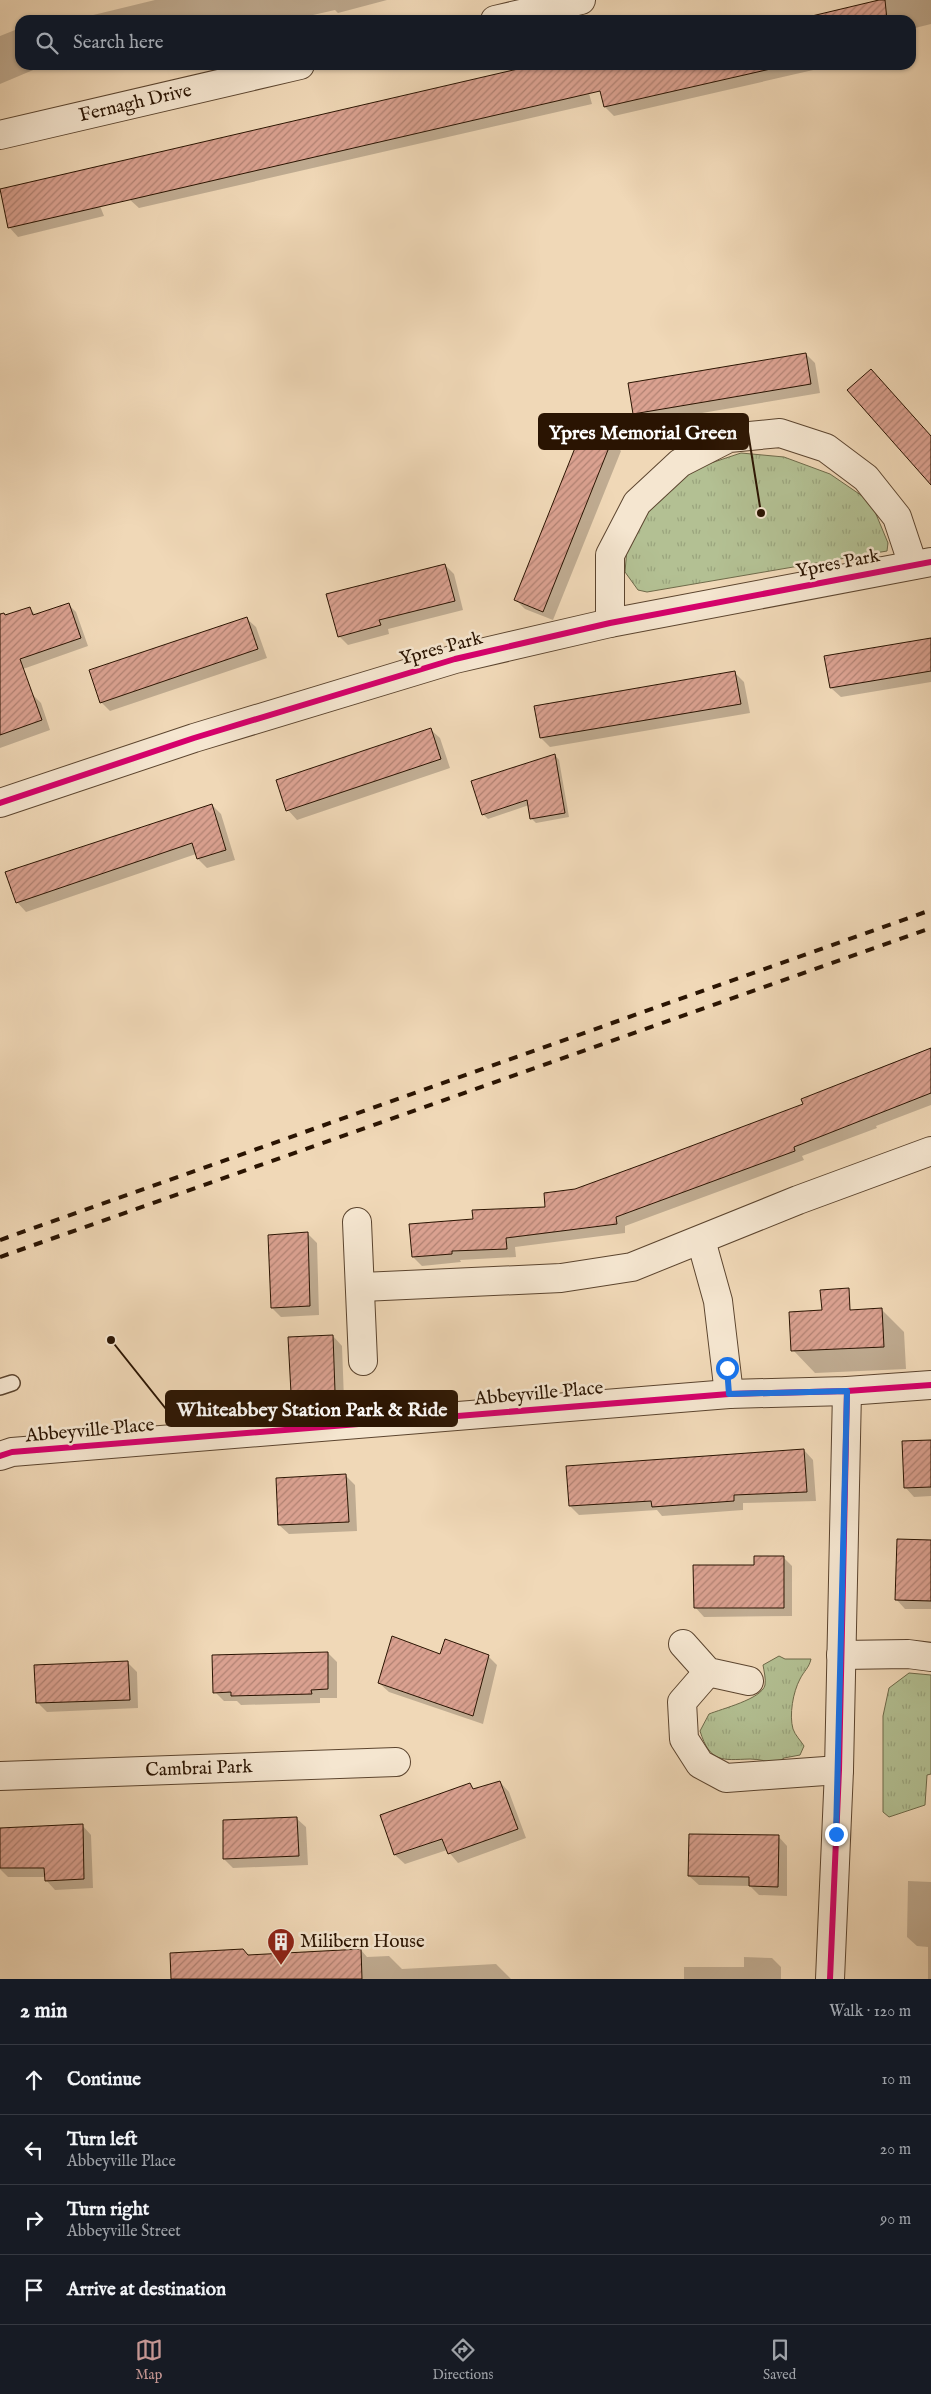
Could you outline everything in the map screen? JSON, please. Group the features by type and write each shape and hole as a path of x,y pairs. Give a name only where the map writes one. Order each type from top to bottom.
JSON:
{"street":[{"path":"516,15 581,0"},
{"name":"Fernagh Drive","path":"0,135 279,70"},
{"name":"Ypres Park","path":"0,802 194,738 456,659 610,623 922,563 897,517 866,478 826,448 780,432 729,438 680,463 637,503 610,555 610,623"},
{"path":"362,1287 561,1278 632,1267 798,1200 931,1151"},
{"path":"357,1222 362,1287 363,1361"},
{"path":"701,1240 718,1301 729,1394"},
{"name":"Abbeyville Place","path":"0,1456 22,1451 729,1394 847,1391 931,1385"},
{"path":"830,1979 839,1770 847,1391"},
{"path":"683,1644 708,1672 749,1680"},
{"path":"840,1655 908,1654 931,1657"},
{"path":"708,1672 682,1702 684,1739 700,1764 726,1778 839,1770"},
{"name":"Cambrai Park","path":"0,1776 396,1762"}],"green space":[{"path":"741,453 784,457 830,474 871,502 888,543 887,551 647,592 638,590 625,572 627,548 658,494 699,467"},
{"path":"779,1656 785,1659 811,1659 795,1690 792,1704 791,1717 793,1729 804,1746 800,1755 784,1758 777,1763 753,1759 732,1760 713,1754 708,1749 700,1731 709,1714 757,1695 765,1685 763,1665"},
{"path":"909,1673 931,1675 931,1774 927,1775 925,1805 889,1817 883,1812 883,1716 889,1688"}],"building":[{"path":"879,0 885,0 886,15 816,15"},
{"path":"513,70 766,70 604,107 600,91 8,228 0,189"},
{"path":"806,353 811,384 633,414 628,383"},
{"path":"871,369 931,436 931,485 847,390"},
{"path":"583,428 612,440 543,612 514,600"},
{"path":"445,564 455,601 379,620 381,625 338,637 326,594"},
{"path":"69,603 81,638 20,659 42,720 0,735 0,614 4,613 5,615 30,607 33,615"},
{"path":"247,617 258,649 100,703 89,670"},
{"path":"931,638 931,671 830,688 824,656"},
{"path":"735,671 741,704 540,738 534,706"},
{"path":"431,728 441,759 286,811 276,780"},
{"path":"555,754 565,813 530,819 527,800 482,815 471,781"},
{"path":"212,804 226,850 197,859 192,843 16,903 5,872"},
{"path":"931,1048 931,1093 794,1147 795,1151 616,1217 617,1224 506,1238 507,1249 452,1251 452,1254 412,1257 409,1224 473,1219 472,1210 545,1207 544,1193 575,1189 646,1163 803,1104 801,1099"},
{"path":"308,1232 310,1306 271,1308 268,1235"},
{"path":"849,1288 850,1310 882,1308 884,1347 791,1351 789,1312 822,1310 820,1290"},
{"path":"333,1335 335,1391 291,1393 288,1337"},
{"path":"931,1440 931,1487 904,1488 902,1441"},
{"path":"804,1449 807,1492 734,1495 734,1501 652,1507 651,1501 569,1506 566,1466"},
{"path":"346,1474 349,1522 278,1525 276,1478"},
{"path":"897,1539 931,1540 931,1601 895,1600"},
{"path":"754,1556 784,1556 784,1608 694,1608 693,1565 754,1565"},
{"path":"392,1636 440,1654 445,1639 489,1655 473,1716 378,1683"},
{"path":"328,1652 328,1689 311,1690 312,1694 231,1696 231,1692 213,1693 212,1655"},
{"path":"128,1661 130,1700 36,1703 34,1665"},
{"path":"500,1781 518,1829 448,1854 442,1839 394,1855 380,1815 470,1783 473,1789"},
{"path":"297,1817 299,1856 223,1859 223,1820"},
{"path":"83,1824 84,1879 45,1881 44,1868 0,1868 0,1828"},
{"path":"689,1834 779,1835 778,1887 749,1886 749,1877 688,1876"},
{"name":"Milibern House","path":"243,1949 248,1955 361,1949 362,1979 171,1979 170,1953"}],"railway":[{"path":"0,1240 931,910"},
{"path":"0,1257 931,928"}],"cycle path":[{"path":"0,803 194,738 455,659 610,623 931,562"},
{"path":"0,1456 12,1452 729,1394 847,1391 931,1385"},
{"path":"830,1979 839,1770 847,1391"}],"place":[{"name":"Ypres Memorial Green","path":"761,513"},
{"name":"Whiteabbey Station Park & Ride","path":"111,1340"},
{"name":"Milibern House","path":"281,1966"}],"route":[{"path":"727,1368 729,1394 847,1391 836,1834"}]}
